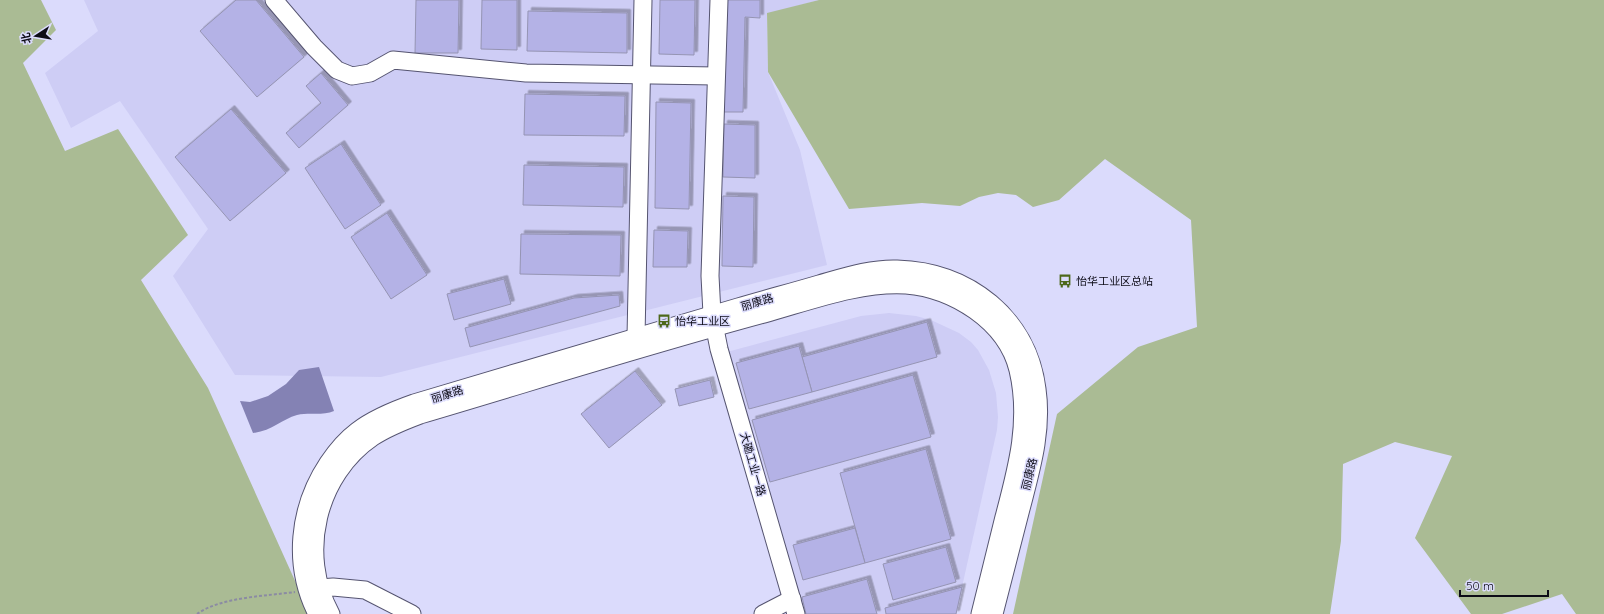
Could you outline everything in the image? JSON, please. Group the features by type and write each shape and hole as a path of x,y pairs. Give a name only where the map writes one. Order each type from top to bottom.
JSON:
{"street":[{"path":"274,0 314,47 337,70 352,76 370,73 393,60 526,73 716,76"},
{"path":"636,337 644,0"},
{"name":"大磡工业一路","path":"719,0 710,276 713,321 794,606"},
{"name":"丽康路","path":"316,614 314,589 316,564 315,542 321,506 338,472 353,454 372,437 395,424 420,415 839,279 873,271 898,269 926,273 960,283 985,298 1007,318 1022,341 1031,362 1037,390 1038,422 1034,459 994,614"},
{"name":"丽康路","path":"331,614 314,589 303,566 301,545 303,524 309,501 318,479 332,458 348,438 377,419 400,408 636,337 842,292 894,285 924,288 946,294 964,303 989,322 1008,347 1015,361 1021,386 1023,420 1018,462 980,614"},
{"path":"314,589 333,587 365,590 412,614"},
{"path":"763,614 794,606"}],"path":[{"path":"198,614 211,606 225,602 314,589"}],"shaded area":[{"path":"84,0 819,0 767,14 768,72 800,150 827,265 381,377 235,375 173,276 208,229 120,101 71,128 45,73 98,31"},
{"path":"889,313 916,316 931,320 959,333 971,342 978,350 989,370 996,393 998,417 997,430 956,614 802,614 727,352 861,316"},
{"path":"319,367 334,411 297,415 266,430 253,433 240,401 250,402 268,396 286,384 299,370"}],"green space":[{"path":"0,0 41,0 56,30 23,63 65,151 118,129 188,235 141,280 208,388 310,614 0,614"},
{"path":"819,0 1604,0 1604,614 1576,614 1562,594 1502,614 1471,614 1415,538 1452,456 1395,442 1343,464 1341,541 1330,614 1013,614 1057,414 1138,347 1197,327 1191,220 1105,159 1059,200 1033,207 1016,195 998,193 979,197 960,206 922,203 849,209 768,72 767,13"}],"building":[{"path":"236,0 256,0 304,57 257,97 200,31"},
{"path":"416,0 459,0 458,53 415,53"},
{"path":"482,0 517,0 517,50 481,49"},
{"path":"660,0 695,0 694,55 659,54"},
{"path":"726,0 760,0 760,18 745,17 743,112 724,112"},
{"path":"528,11 627,13 627,53 527,51"},
{"path":"321,73 348,105 299,148 286,133 321,103 306,86"},
{"path":"525,94 625,96 624,136 524,135"},
{"path":"656,102 691,103 689,209 655,208"},
{"path":"231,109 286,173 230,221 175,157"},
{"path":"724,124 755,125 755,178 723,177"},
{"path":"341,144 381,205 345,229 305,168"},
{"path":"524,165 624,167 623,207 523,205"},
{"path":"723,196 754,197 753,267 722,266"},
{"path":"387,213 427,275 391,299 351,237"},
{"path":"654,230 688,231 687,267 653,267"},
{"path":"521,234 621,235 620,276 520,274"},
{"path":"504,279 511,304 454,320 447,294"},
{"path":"619,295 620,306 470,347 465,328 574,298"},
{"path":"927,322 937,357 812,392 802,357"},
{"path":"799,346 812,392 749,409 736,363"},
{"path":"635,371 662,405 609,448 581,414"},
{"path":"913,375 931,437 770,482 752,420"},
{"path":"710,380 714,397 679,406 675,389"},
{"path":"926,449 951,539 865,563 840,473"},
{"path":"855,528 865,563 803,580 793,545"},
{"path":"946,547 956,582 893,600 883,564"},
{"path":"867,579 877,614 806,614 802,597"},
{"path":"962,587 956,614 886,614 885,608"}],"place":[{"name":"怡华工业区总站","path":"1065,281"},
{"name":"怡华工业区","path":"664,321"}]}
